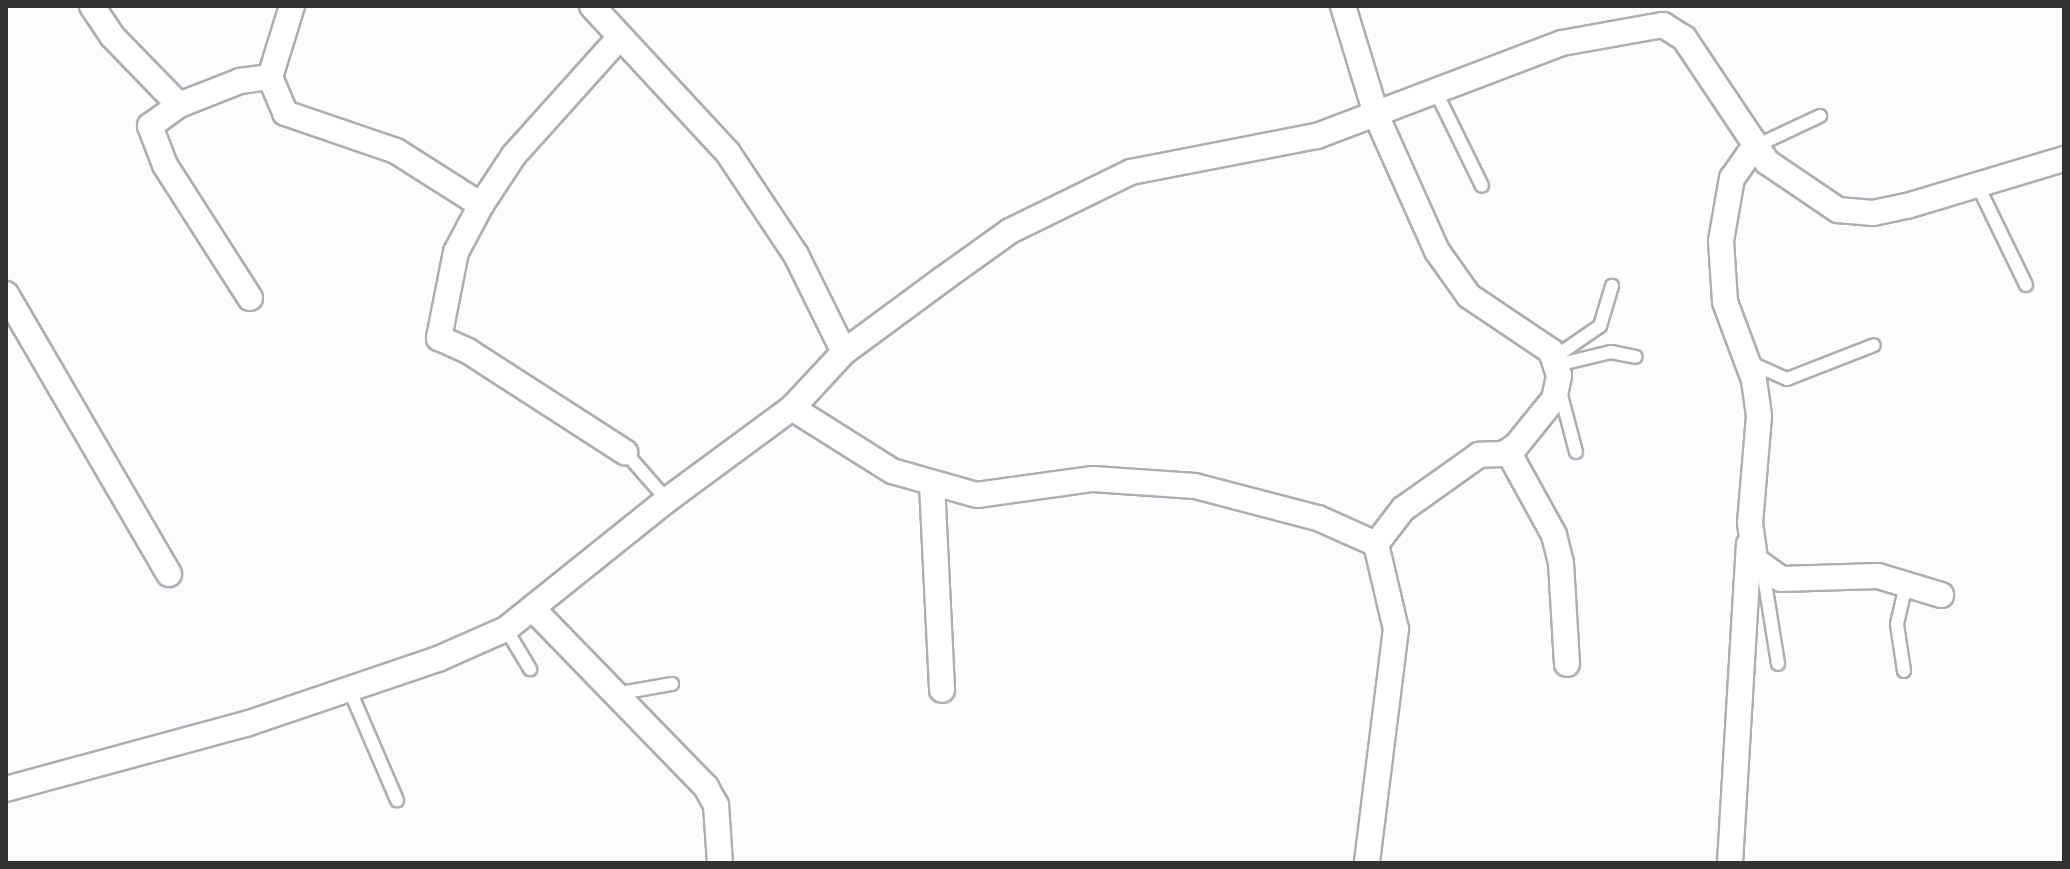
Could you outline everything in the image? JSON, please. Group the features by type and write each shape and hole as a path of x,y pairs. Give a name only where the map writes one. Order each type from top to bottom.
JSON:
{"street":[{"path":"92,6 112,36 179,105"},
{"path":"292,6 270,77 276,102 295,120 396,151 481,205"},
{"path":"592,6 620,37 653,66 728,153 796,255 844,352"},
{"path":"1343,6 1377,117 1419,215 1459,285 1557,370 1509,453"},
{"path":"6,789 350,691 506,629 534,610 667,500 792,408 844,352 1010,231 1101,183 1317,136 1377,117 1562,43 1658,16 1684,38 1754,147 1815,199 1857,213 1978,186 2064,159"},
{"path":"620,37 514,155 481,205 456,252 439,338 468,351 625,452"},
{"path":"250,298 151,136 153,122 179,105 240,81 270,77"},
{"path":"1730,863 1759,416 1745,359 1725,302 1721,241 1732,178 1754,147"},
{"path":"6,294 169,574"},
{"path":"792,408 892,471 932,484 996,496 1033,484 1093,479 1195,486 1318,518 1376,544"},
{"path":"1376,544 1403,509 1479,455 1509,453"},
{"path":"1509,453 1554,535 1561,563 1567,664"},
{"path":"932,484 942,690"},
{"path":"1750,542 1763,570 1781,579 1878,576 1941,595"},
{"path":"1367,863 1396,629 1376,544"},
{"path":"534,610 612,694 706,787 719,822 720,863"}],"lane":[{"path":"1437,94 1482,186"},
{"path":"1754,147 1820,116"},
{"path":"1978,186 2026,285"},
{"path":"1557,370 1600,326 1612,286"},
{"path":"1745,359 1787,379 1874,345"},
{"path":"1557,370 1611,352 1636,357"},
{"path":"1557,370 1576,452"},
{"path":"625,452 667,500"},
{"path":"1763,570 1778,664"},
{"path":"1904,671 1897,624 1906,585"},
{"path":"506,629 530,669"},
{"path":"612,694 672,684"},
{"path":"350,691 397,800"}]}
